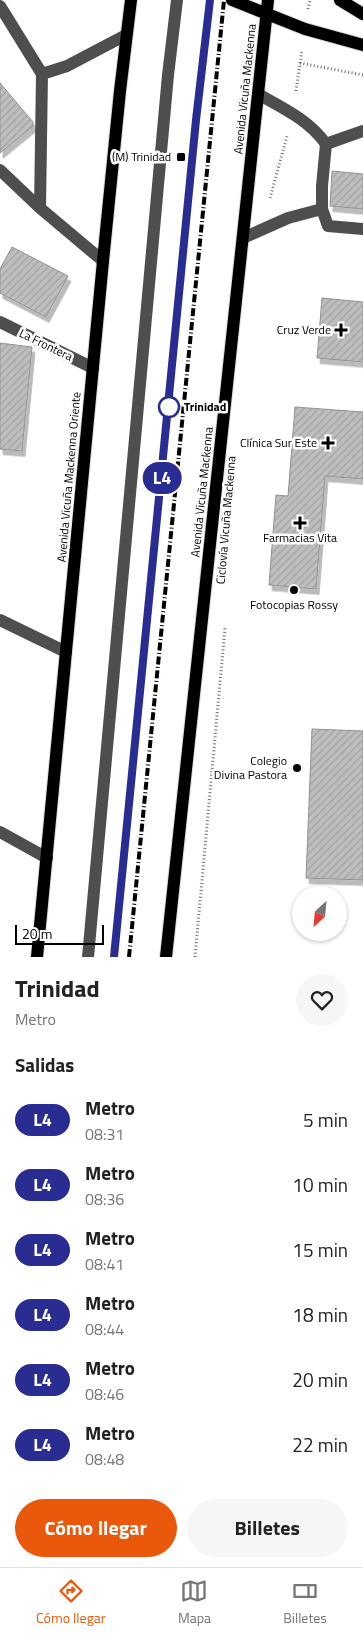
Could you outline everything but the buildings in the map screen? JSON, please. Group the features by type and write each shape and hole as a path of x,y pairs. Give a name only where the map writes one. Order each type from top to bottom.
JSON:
{"main road":[{"name":"Avenida Vicuña Mackenna Oriente","path":"37,957 103,261 131,0"},
{"path":"232,0 305,29 363,45"},
{"name":"Avenida Vicuña Mackenna","path":"166,957 268,0"},
{"path":"340,0 363,14"}],"street":[{"path":"88,957 166,95 177,0"},
{"path":"0,6 42,74 40,208"},
{"path":"42,74 67,66 126,35"},
{"path":"258,94 293,113 318,132 326,144 322,209 328,226 363,229"},
{"path":"326,144 363,132"},
{"path":"0,170 40,208 103,261"},
{"path":"243,238 288,218 322,209"},
{"name":"La Frontera","path":"0,322 93,368"},
{"path":"0,620 66,652"},
{"path":"0,832 47,858"}],"path":[{"path":"261,230 293,113 310,0"},
{"path":"300,63 363,75"},
{"path":"195,957 226,623"}],"railway":[{"path":"114,957 210,0"},
{"path":"129,957 224,0"}],"metro line":[{"name":"L4","path":"114,957 196,120 210,0"}],"place":[{"name":"(M) Trinidad","path":"181,157"},
{"name":"Cruz Verde","path":"341,330"},
{"name":"Trinidad","path":"169,407"},
{"name":"Clínica Sur Este","path":"328,443"},
{"name":"Farmacias Vita","path":"300,523"},
{"name":"Fotocopias Rossy","path":"294,590"},
{"name":"Colegio Divina Pastora","path":"297,768"}]}
